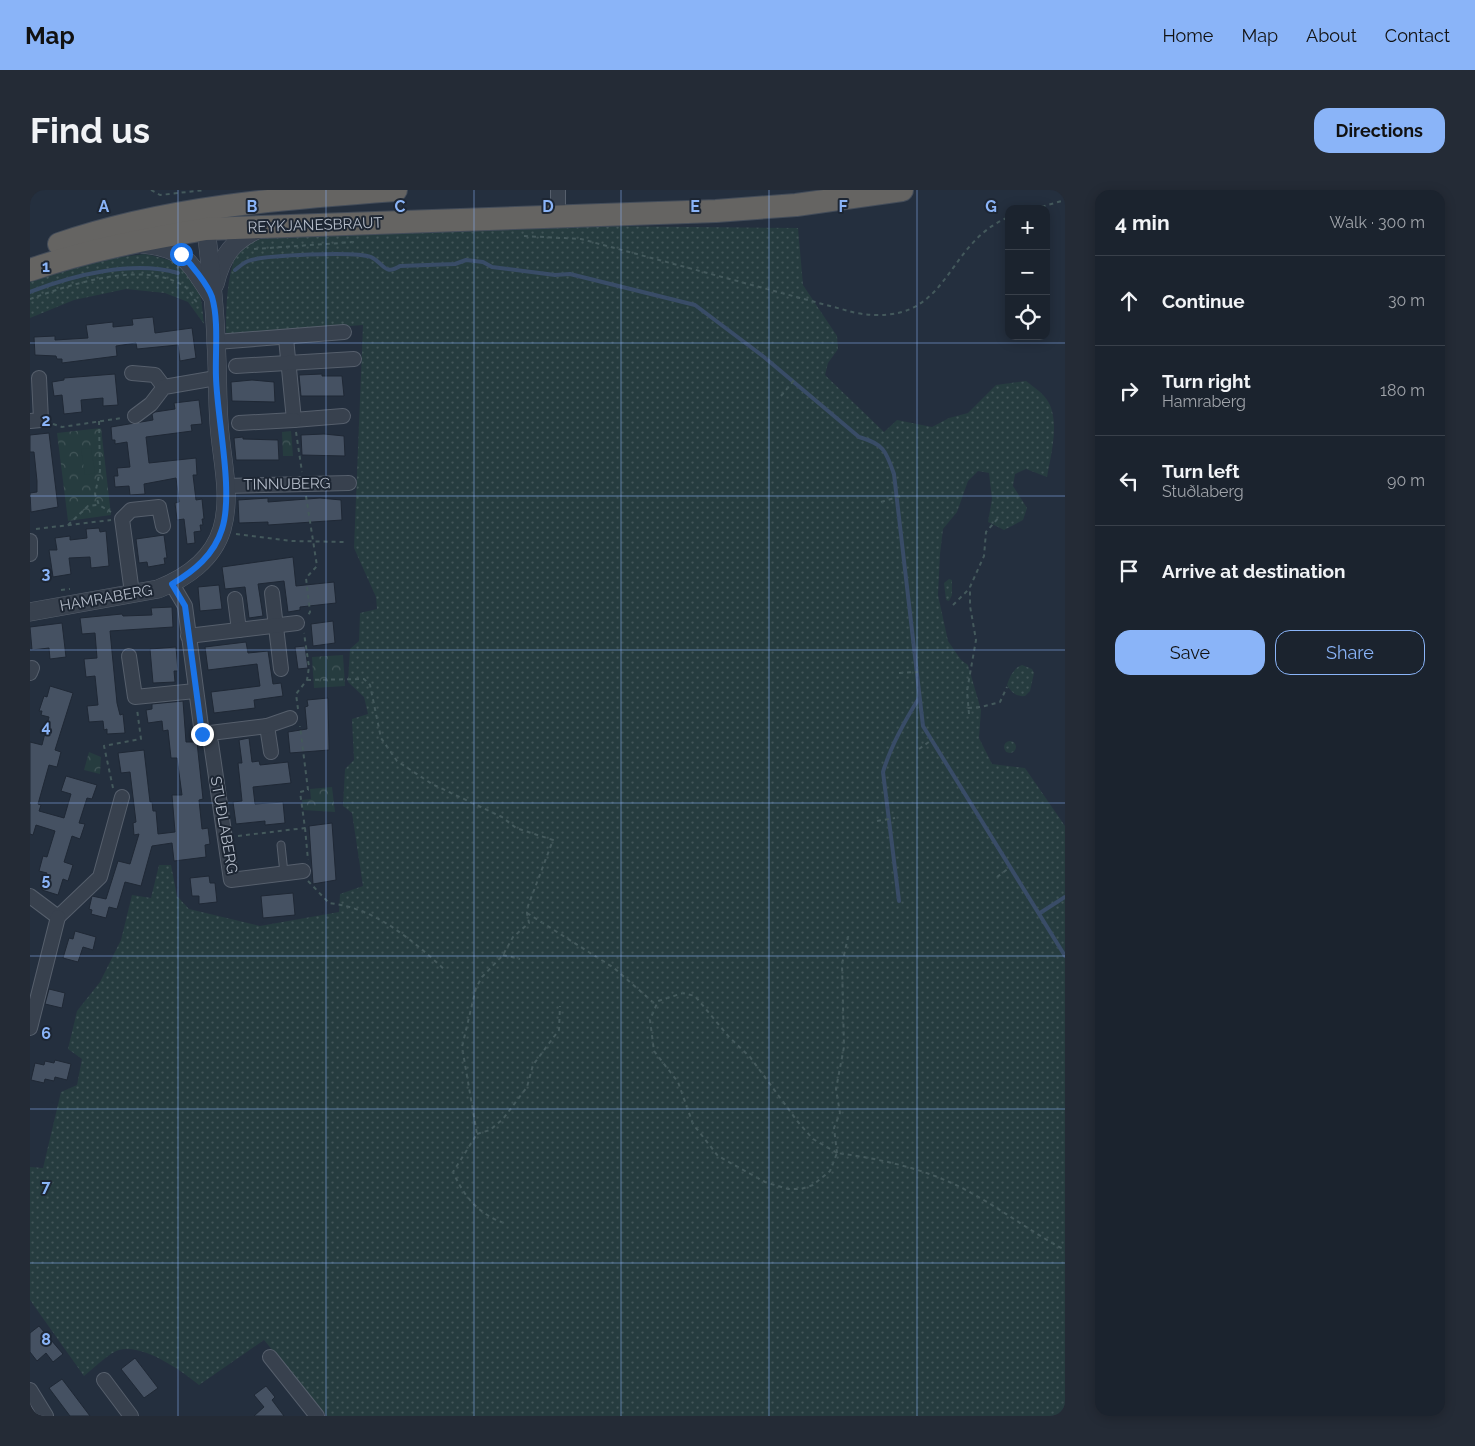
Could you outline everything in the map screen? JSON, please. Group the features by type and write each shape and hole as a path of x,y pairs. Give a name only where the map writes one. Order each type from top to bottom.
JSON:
{"highway":[{"name":"REYKJANESBRAUT","path":"30,254 123,226 205,209 276,200 396,190"},
{"name":"REYKJANESBRAUT","path":"30,270 69,256 127,243 205,209 263,228 769,207 902,190"}],"street":[{"path":"558,190 558,217"},
{"path":"205,209 208,300"},
{"path":"208,300 220,263 231,248 248,234 263,228"},
{"path":"127,243 158,246 181,254 190,263 208,300"},
{"name":"HAMRABERG","path":"30,612 158,589 172,584 190,573 210,554 222,529 226,502 216,378 216,342 208,300"},
{"path":"216,342 344,332"},
{"path":"286,338 294,420"},
{"path":"236,366 354,359"},
{"path":"132,373 155,375 164,387"},
{"path":"36,421 39,378"},
{"path":"136,416 151,404 164,387 216,378"},
{"path":"239,423 343,416"},
{"name":"TINNUBERG","path":"225,486 349,482"},
{"path":"132,593 122,519 130,510 159,507 163,526"},
{"path":"30,541 30,554"},
{"name":"STUÐLABERG","path":"172,584 185,606 202,734 211,743 231,880 284,873 306,866"},
{"path":"272,593 282,669"},
{"path":"235,599 239,630"},
{"path":"188,636 276,625 301,625"},
{"path":"129,656 135,697 195,691"},
{"path":"202,734 267,726 295,715"},
{"path":"267,726 271,752"},
{"path":"30,1028 58,917 100,877 122,797"},
{"path":"30,896 58,917"},
{"path":"270,1357 317,1416"},
{"path":"104,1380 131,1416"},
{"path":"30,1390 46,1416"}],"lane":[{"path":"281,845 284,873"}],"path":[{"path":"151,190 160,195 205,209"},
{"path":"1048,205 1065,200"},
{"path":"516,236 581,239 850,311 887,316 906,312 922,303 972,243 991,226 1005,219"},
{"path":"253,249 359,242"},
{"path":"30,299 62,287 92,280 153,275 186,287 197,303 208,300"},
{"path":"781,396 795,379"},
{"path":"36,421 62,426 136,416"},
{"path":"294,420 317,566 306,578 310,612 301,625 309,667 308,680 296,694 295,715 308,790 300,792 305,828 307,880 329,903 347,905 396,928 445,970"},
{"path":"99,421 100,471 95,494 99,505"},
{"path":"880,502 901,496"},
{"path":"68,525 88,506 99,505 122,519"},
{"path":"954,605 970,588 984,556 986,532 1000,516"},
{"path":"30,530 122,519"},
{"path":"222,529 247,536 312,543 346,542"},
{"path":"968,714 967,692 976,640 971,614 970,588"},
{"path":"899,673 918,672"},
{"path":"308,680 364,679 370,685 381,738 397,761 432,784 502,817 516,828 553,840 527,913 530,923 512,937 503,956 482,977 476,988 462,1047 477,1134"},
{"path":"968,708 1000,702 1007,687"},
{"path":"122,797 111,785 104,746 141,739 135,697"},
{"path":"919,749 933,739"},
{"path":"877,821 896,818"},
{"path":"239,844 238,836 305,828"},
{"path":"997,877 1009,868"},
{"path":"527,913 614,968 655,1005"},
{"path":"849,933 842,964 844,1047 836,1089 840,1113 834,1128 837,1154 830,1171 813,1185 801,1189 788,1189 765,1182 718,1156 692,1124 678,1082 654,1051 650,1020 655,1005 665,998 683,993 695,996 729,1037 755,1063 798,1122 813,1138 837,1154 898,1164 947,1181 978,1197 1032,1233 1065,1250"},
{"path":"503,956 520,959"},
{"path":"504,1222 488,1217 478,1208 465,1194 453,1172 477,1134 490,1130 503,1118 527,1088 533,1065 559,1030 560,1006"}],"green space":[{"path":"595,226 798,228 803,285 837,336 838,349 828,363 825,375 884,432 897,420 932,427 949,418 968,413 996,385 1026,381 1042,394 1053,413 1053,446 1047,477 1026,469 1015,474 1013,486 1027,508 1023,520 1004,530 988,522 992,499 989,473 978,471 968,481 957,512 943,529 938,595 948,641 961,660 968,665 981,710 979,738 992,764 1025,768 1065,826 1065,1416 327,1416 264,1340 199,1385 182,1372 150,1354 129,1349 115,1351 84,1376 30,1300 30,1167 43,1168 61,1092 77,1085 82,1059 68,1049 77,1011 100,982 121,940 132,895 151,898 159,865 171,865 177,896 189,909 260,926 339,912 340,894 363,886 352,813 343,806 345,769 354,760 352,719 368,714 364,697 348,682 350,649 359,641 360,613 377,609 376,597 354,548 363,325 226,335 228,286 234,260 239,250 245,243 266,233"},
{"path":"145,254 175,262 192,275 197,283 200,294 204,324 188,302 165,293 126,289 74,300 30,318 30,281 112,258"},
{"path":"101,428 111,515 68,521 57,433"},
{"path":"291,431 293,456 283,456 282,432"},
{"path":"91,448 95,473 85,475 81,449"},
{"path":"949,579 952,580 952,595 949,601 946,600 944,583"},
{"path":"343,655 345,686 314,688 312,657"},
{"path":"1022,665 1032,669 1034,673 1030,691 1025,696 1019,696 1014,694 1007,685 1009,678"},
{"path":"1008,741 1012,741 1016,747 1012,753 1008,753 1004,749 1004,745"},
{"path":"89,752 101,757 100,774 84,770"},
{"path":"332,787 335,812 303,810 302,800 311,799 310,789"}],"building":[{"path":"153,317 155,333 192,328 196,358 180,361 178,345 137,349 136,343 116,346 117,356 62,363 62,359 57,359 56,356 35,355 34,337 55,336 55,340 88,338 86,325 113,322 113,327 133,325 132,319"},
{"path":"115,374 118,405 103,406 103,398 81,400 82,412 64,414 62,395 54,396 52,382 64,380 64,378"},
{"path":"322,374 322,376 342,376 344,396 301,396 299,375"},
{"path":"252,380 274,382 275,402 232,401 231,382"},
{"path":"199,400 202,424 191,425 192,431 146,437 149,463 196,458 197,475 193,475 196,500 202,499 204,519 202,519 203,525 200,525 201,531 194,532 195,543 187,544 184,519 177,520 175,503 179,502 176,478 144,484 145,494 130,495 129,486 115,487 114,476 118,476 117,468 130,467 127,442 115,444 115,440 112,440 111,427 153,420 152,414 155,412 175,409 174,403"},
{"path":"49,433 58,507 31,512 30,493 37,492 37,481 34,452 30,452 30,435"},
{"path":"324,434 344,436 345,456 302,455 301,435"},
{"path":"243,437 243,439 278,440 279,460 236,460 234,438"},
{"path":"268,498 268,502 320,498 341,500 342,520 268,525 268,522 239,523 238,500"},
{"path":"99,528 100,532 106,531 109,566 91,568 90,557 69,558 71,574 53,577 49,550 57,550 55,538 70,536 70,540 87,538 86,529"},
{"path":"164,535 167,558 164,558 165,564 148,567 147,562 139,563 136,539"},
{"path":"293,557 296,586 334,582 336,603 300,607 300,610 288,612 284,581 258,584 263,616 249,618 245,587 225,589 222,567"},
{"path":"219,585 222,609 200,611 198,587"},
{"path":"172,607 173,627 110,631 117,703 120,715 123,714 125,733 107,734 107,729 104,730 103,721 89,722 87,706 98,705 95,676 86,677 84,659 97,658 95,633 82,634 80,618 122,614 123,616 152,615 151,608"},
{"path":"333,621 335,643 313,646 311,624"},
{"path":"62,623 66,657 50,659 49,648 32,650 30,627"},
{"path":"246,642 248,653 268,651 273,684 281,683 283,696 254,700 255,708 214,713 211,692 260,686 257,664 208,670 205,647"},
{"path":"305,646 308,668 298,669 295,647"},
{"path":"176,647 178,671 174,671 175,682 153,683 150,649"},
{"path":"50,686 73,693 55,750 61,752 57,767 49,765 38,804 41,805 39,811 64,818 71,794 61,791 66,776 97,785 92,799 87,798 79,823 85,824 80,839 72,836 64,862 73,865 68,881 63,879 58,895 42,890 47,873 39,871 43,856 47,857 55,831 36,825 33,835 30,834 30,742 42,745 49,717 41,715 42,711 39,711 44,696 47,697"},
{"path":"328,698 329,750 290,753 288,732 307,729 305,707 308,706 307,700"},
{"path":"183,701 186,742 197,742 203,799 199,800 202,829 208,828 210,844 205,845 206,857 174,861 172,843 152,846 141,886 125,882 117,909 109,907 106,918 91,914 92,910 89,909 92,896 106,899 118,861 130,864 139,834 134,835 133,823 136,822 130,772 121,773 118,753 144,750 150,802 152,802 153,811 156,811 158,834 175,832 172,795 182,795 177,758 171,758 168,730 163,731 162,721 148,723 146,710 152,709 152,704"},
{"path":"249,738 252,762 259,761 260,765 288,762 291,783 253,787 255,804 283,802 285,823 265,825 265,821 236,824 233,802 242,801 238,763 242,763 239,740"},
{"path":"332,823 336,880 313,884 309,826"},
{"path":"209,876 210,883 215,883 217,902 199,904 199,896 192,896 190,878"},
{"path":"293,893 295,915 263,918 261,896"},
{"path":"75,931 96,937 93,950 83,947 78,962 63,958 69,938 73,939"},
{"path":"49,989 65,993 62,1008 45,1004"},
{"path":"55,1060 71,1064 67,1080 55,1077 54,1081 45,1079 44,1083 31,1080 35,1063 44,1065 45,1061 54,1063"},
{"path":"39,1326 63,1354 53,1362 46,1353 37,1361 30,1352 30,1333"},
{"path":"135,1358 158,1388 144,1398 121,1369"},
{"path":"62,1379 90,1416 70,1416 49,1388"},
{"path":"266,1386 275,1397 272,1400 284,1416 254,1416 264,1407 254,1395"}],"waterway":[{"path":"235,270 246,262 257,259 310,254 362,255 371,257 391,270 400,266 455,264 466,260 483,262 492,267 555,275 570,274 695,305 764,357 859,437 874,442 879,446 886,454 894,474 923,726 1065,956"},
{"path":"30,292 65,280 103,271 142,268 178,273"},
{"path":"899,901 883,772 898,734 919,698"},
{"path":"1040,913 1065,897"}],"route":[{"path":"181,254 190,263 212,296 216,342 219,425 226,502 222,529 210,554 190,573 172,584 185,606 202,734"}]}
